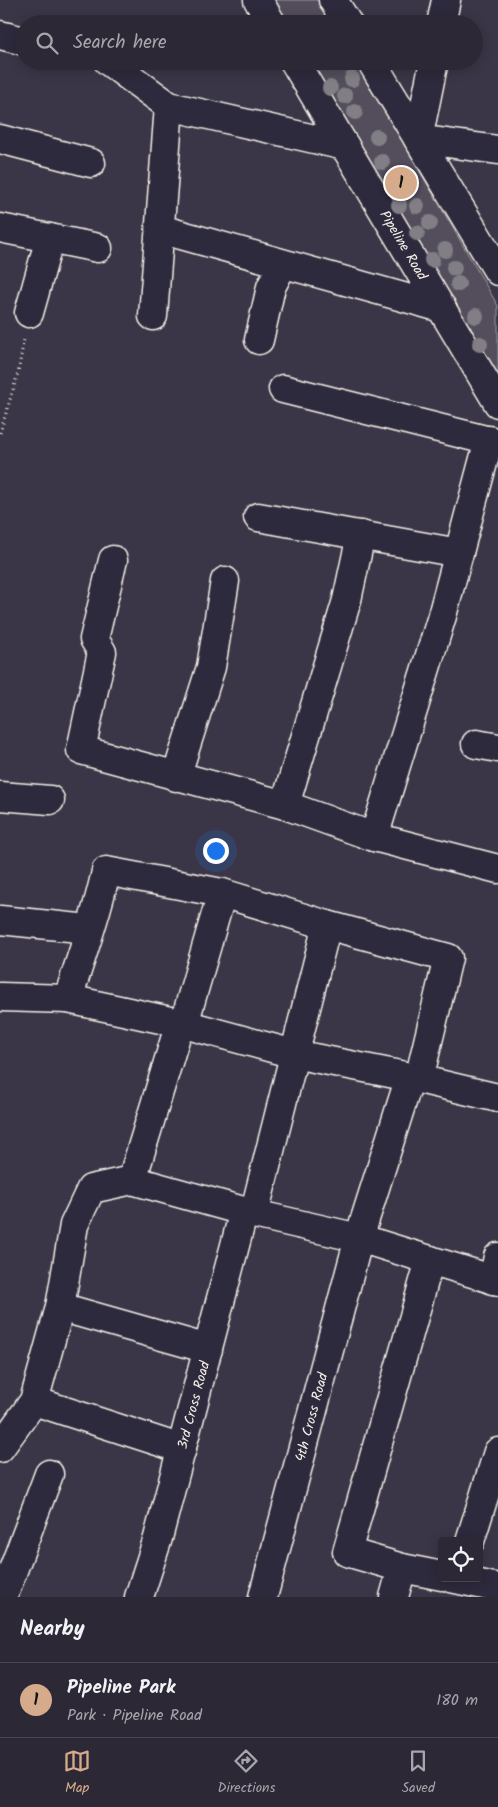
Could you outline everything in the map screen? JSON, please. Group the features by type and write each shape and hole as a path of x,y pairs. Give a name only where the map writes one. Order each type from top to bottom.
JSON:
{"street":[{"path":"258,0 267,15"},
{"path":"333,0 342,15"},
{"path":"443,15 446,0"},
{"path":"0,35 15,39"},
{"path":"120,70 169,106 345,146"},
{"name":"Pipeline Road","path":"299,70 498,403"},
{"path":"376,70 498,271"},
{"path":"418,138 432,70"},
{"path":"153,316 169,106"},
{"path":"418,138 498,150"},
{"path":"0,139 91,163"},
{"path":"0,228 98,248"},
{"path":"160,229 442,308"},
{"path":"29,313 50,238"},
{"path":"259,340 271,287 283,264"},
{"path":"283,389 493,442 374,837"},
{"path":"258,517 459,553"},
{"path":"285,805 347,600 361,535"},
{"path":"113,560 94,639 102,652 81,750 285,805 374,837 498,869"},
{"path":"176,776 211,667 225,581"},
{"path":"0,796 50,800"},
{"path":"68,999 89,929 98,908 106,871 222,893 327,925"},
{"path":"132,1180 222,893"},
{"path":"0,920 89,929"},
{"name":"3rd Cross Road","path":"139,1597 158,1538 208,1349 294,1054 327,925"},
{"name":"4th Cross Road","path":"263,1597 358,1238 415,1078 448,958 327,925"},
{"path":"0,997 68,999 182,1023 294,1054 415,1078 498,1098"},
{"path":"0,1448 34,1402 60,1307 74,1225 91,1189 132,1180 249,1213 358,1238 430,1260 496,1272"},
{"path":"430,1260 347,1552 402,1568 438,1575"},
{"path":"60,1307 208,1349"},
{"path":"34,1402 182,1449"},
{"path":"471,1537 498,1452"},
{"path":"4,1597 49,1474"},
{"path":"394,1597 402,1568"},
{"path":"470,1582 498,1588"}],"path":[{"path":"0,432 18,373 29,313"}],"shaded area":[{"path":"265,0 320,0 329,15 274,15"},
{"path":"307,70 361,70 498,306 498,388"}],"place":[{"name":"Pipeline Park","path":"401,183"}]}
